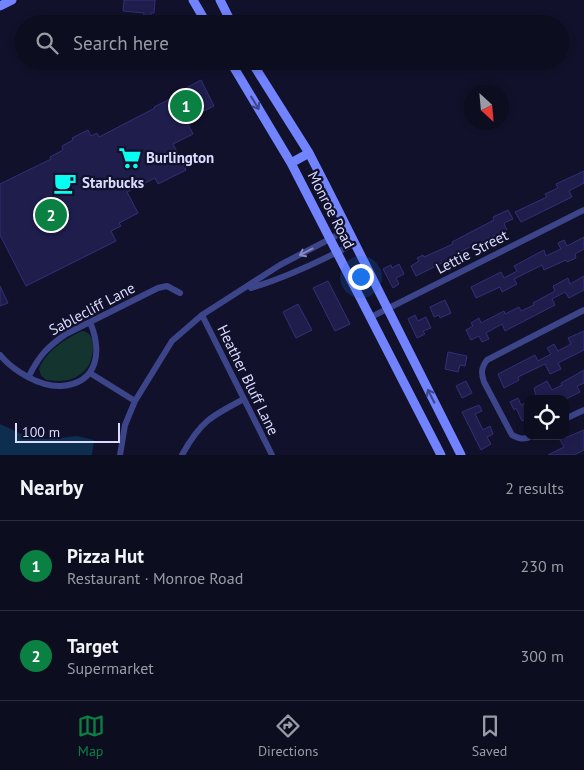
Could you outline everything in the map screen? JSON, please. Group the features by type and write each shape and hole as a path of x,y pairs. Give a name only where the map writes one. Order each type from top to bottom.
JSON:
{"main road":[{"path":"0,6 12,0"},
{"path":"193,0 202,15"},
{"path":"223,1 228,15"},
{"name":"Monroe Road","path":"235,70 291,163 441,455"},
{"name":"Monroe Road","path":"257,70 309,153 349,229 461,455"},
{"path":"291,163 309,153"},
{"path":"429,430 444,422"}],"street":[{"name":"Lettie Street","path":"371,317 584,210"},
{"path":"120,455 125,425 135,401 172,342 202,315 280,265 349,229"},
{"path":"245,289 279,279 355,243"},
{"name":"Sablecliff Lane","path":"29,376 41,354 53,343 90,322 158,288 167,286 180,293"},
{"path":"524,439 512,435 491,397 482,374 483,366 487,360 584,310"},
{"name":"Heather Bluff Lane","path":"202,315 272,455"},
{"path":"0,355 9,365 48,385 61,386 72,383 90,373 98,352 90,322"},
{"path":"90,373 135,401"},
{"path":"182,455 193,435 202,425 244,399"},
{"path":"569,418 584,410"}],"green space":[{"path":"82,331 90,335 93,345 91,361 88,367 71,379 60,381 46,380 41,375 39,369 42,362 63,342"}],"water":[{"path":"0,424 30,438 51,439 77,436 94,440 92,455 0,455"}],"building":[{"path":"124,0 155,0 154,13 151,13 151,15 123,11"},
{"path":"201,80 214,106 186,120 193,134 173,144 186,170 158,184 155,178 127,192 138,213 119,223 121,226 111,231 116,241 26,286 0,235 0,184 51,159 50,157 63,150 62,146 73,140 72,138 88,130 91,136 97,133 99,137 155,108 174,97 173,95"},
{"path":"584,171 584,183 569,191 572,197 521,222 515,212 547,197 545,194 558,188 556,184"},
{"path":"508,210 513,219 504,223 507,230 453,255 454,257 416,276 411,266 419,261 417,258 423,255 424,257 453,244 452,242 494,220 493,217"},
{"path":"584,237 584,249 575,254 576,258 567,262 566,260 544,270 542,265 514,279 517,284 502,292 500,287 476,298 471,287 501,272 504,278 517,271 514,266 544,250 546,256 561,249 558,243 564,240 567,246"},
{"path":"399,264 404,274 396,278 399,284 393,288 383,269 391,265 392,268"},
{"path":"584,276 584,290 569,298 565,292 552,299 555,305 505,331 502,324 486,333 489,339 482,342 479,336 471,340 466,330 473,326 471,323 479,318 481,323 504,311 505,314 519,307 521,311 555,291 553,286 568,278 570,284"},
{"path":"328,281 350,324 335,331 313,288"},
{"path":"0,286 8,303 0,306"},
{"path":"445,300 451,313 440,318 439,315 434,317 430,307"},
{"path":"298,304 312,330 296,338 283,312"},
{"path":"415,315 418,321 426,317 431,328 423,331 425,334 417,338 408,319"},
{"path":"584,331 584,350 558,363 561,369 550,374 545,364 518,377 519,380 504,388 498,374 535,355 538,361 551,354 547,348 554,344 558,351 571,344 568,338"},
{"path":"448,352 467,356 465,366 460,365 458,372 445,369"},
{"path":"584,370 584,383 577,386 580,392 569,398 569,395 536,395 534,388 547,381 552,390 562,385 561,383"},
{"path":"466,381 472,393 462,398 456,386"},
{"path":"518,398 521,405 524,404 524,420 522,421 516,408 514,410 510,402"},
{"path":"479,405 482,411 475,414 483,430 490,426 493,434 487,437 491,444 481,450 462,412"},
{"path":"584,430 584,450 574,455 548,455 564,447 560,440 569,440 569,436"}],"place":[{"name":"Pizza Hut","path":"186,106"},
{"name":"Burlington","path":"130,158"},
{"name":"Starbucks","path":"65,183"},
{"name":"Target","path":"51,215"}]}
